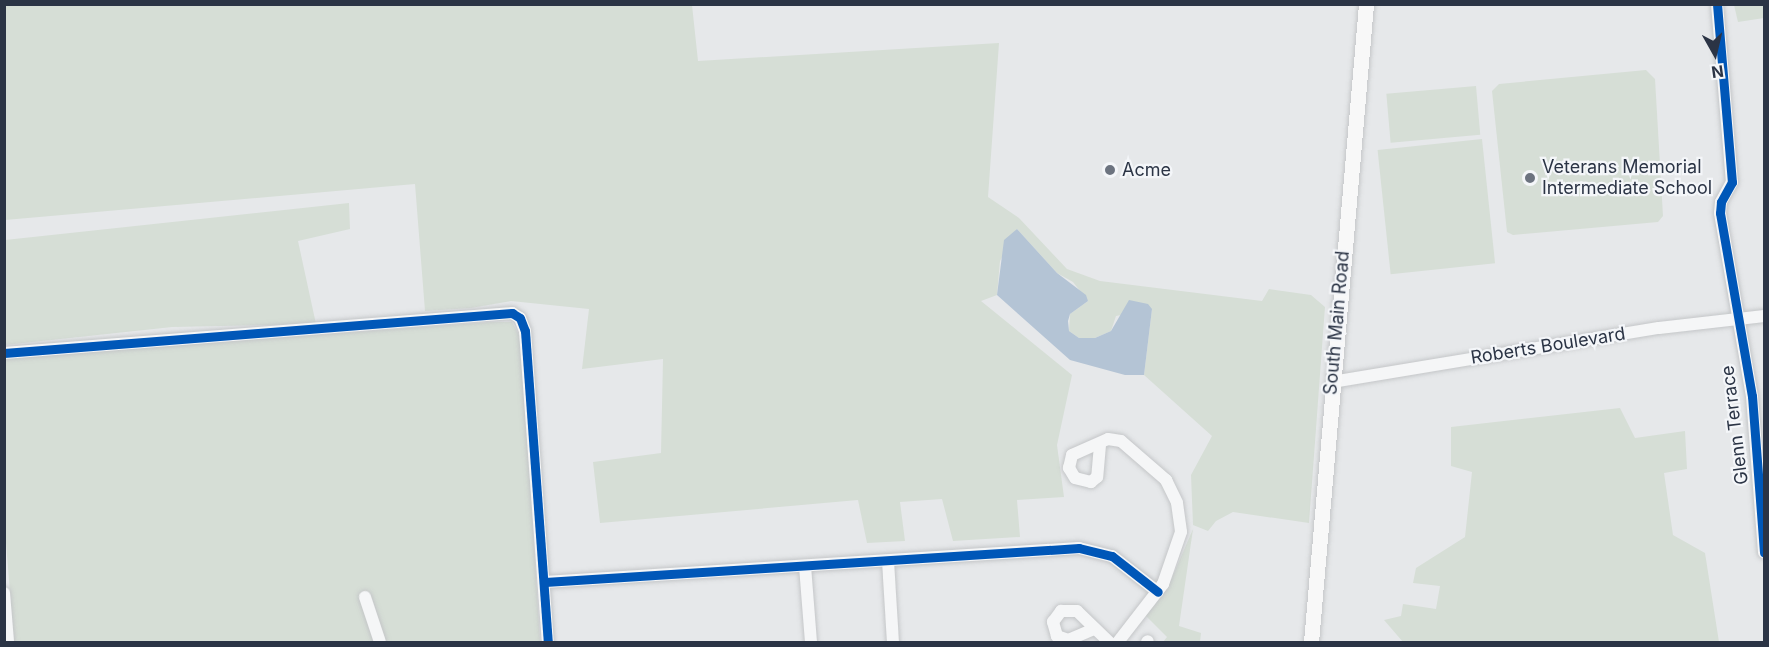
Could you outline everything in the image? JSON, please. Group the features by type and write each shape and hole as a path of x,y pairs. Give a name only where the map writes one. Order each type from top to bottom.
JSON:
{"main road":[{"name":"South Main Road","path":"1311,642 1366,4"}],"street":[{"name":"Glenn Terrace","path":"1717,4 1732,183 1721,202 1721,222 1736,322 1752,396 1764,553"},
{"path":"4,353 512,313 520,318 525,331 548,642"},
{"name":"Roberts Boulevard","path":"1332,382 1659,328 1736,322 1764,316"},
{"path":"1100,445 1108,439 1121,441 1172,490 1181,532 1172,566 1158,592 1118,642"},
{"path":"545,582 1091,549 1112,556 1158,592"},
{"path":"888,561 892,642"},
{"path":"805,566 811,642"},
{"path":"4,593 8,642"},
{"path":"365,597 380,642"},
{"path":"1094,629 1109,642"}],"shaded area":[{"path":"4,5 692,5 698,61 999,43 988,197 1019,218 1067,269 1100,281 1262,301 1269,289 1311,295 1325,307 1309,523 1233,512 1216,521 1208,531 1193,525 1191,475 1212,436 1144,375 1152,309 1116,316 1111,331 1095,338 1079,338 1069,331 1070,314 1088,301 1073,282 1057,273 1017,229 1000,261 997,295 981,301 1072,375 1057,445 1064,497 1017,500 1020,537 953,541 942,499 900,502 905,541 867,543 858,500 600,523 593,462 661,453 663,359 582,369 589,309 511,301 471,308 425,311 415,184 5,220"},
{"path":"1734,5 1764,5 1764,18 1738,22"},
{"path":"1646,70 1655,79 1663,216 1658,222 1513,235 1507,232 1492,91 1499,84"},
{"path":"1476,86 1480,135 1391,143 1386,94"},
{"path":"1482,139 1495,263 1391,274 1378,150"},
{"path":"349,203 350,229 298,241 316,324 172,327 5,345 5,240"},
{"path":"512,322 521,339 540,642 14,642 4,518 4,358"},
{"path":"1620,408 1635,438 1685,431 1687,469 1664,473 1673,535 1705,553 1719,642 1403,642 1384,620 1401,616 1403,604 1436,609 1440,586 1413,583 1416,568 1465,537 1472,472 1451,466 1451,427"},
{"path":"1193,529 1179,626 1201,633 1200,642 1163,642 1167,637 1145,615 1171,580"}],"water":[{"path":"1017,229 1057,273 1086,295 1088,301 1070,314 1068,321 1069,331 1079,338 1095,338 1111,331 1129,300 1148,304 1152,309 1144,375 1125,375 1070,360 997,295 1004,240"}],"cycle path":[{"path":"1717,4 1732,182 1721,202 1720,213 1752,396 1764,553"},
{"path":"4,353 512,313 520,318 525,331 548,642"},
{"path":"545,582 1079,548 1112,556 1158,592"}],"place":[{"name":"Acme","path":"1110,170"},
{"name":"Veterans Memorial Intermediate School","path":"1530,178"}]}
